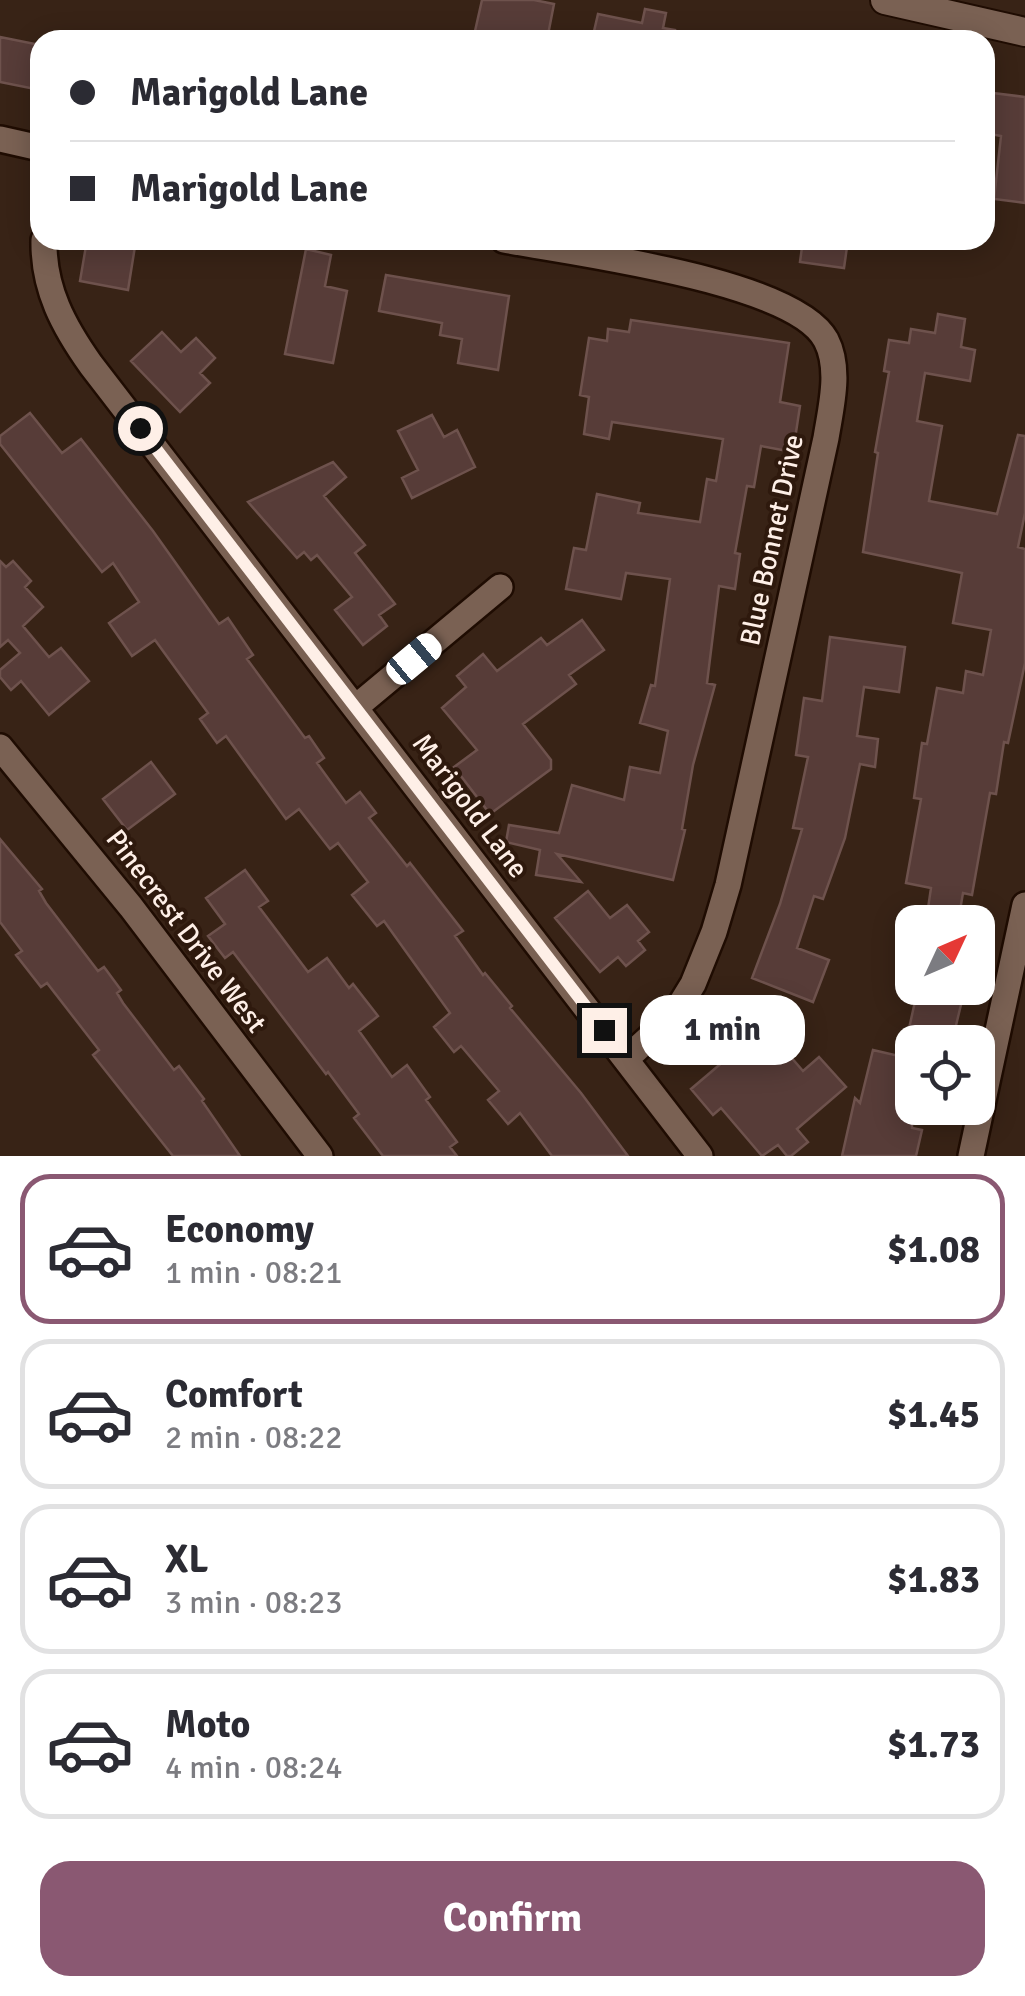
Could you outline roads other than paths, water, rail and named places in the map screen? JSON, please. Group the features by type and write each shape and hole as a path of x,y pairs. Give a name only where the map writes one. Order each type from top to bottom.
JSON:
{"main road":[{"path":"885,0 1025,32"}],"street":[{"path":"0,139 30,146"},
{"name":"Marigold Lane","path":"45,250 50,292 79,348 700,1156"},
{"name":"Blue Bonnet Drive","path":"554,250 700,279 770,299 815,326 832,357 833,398 826,438 723,900 702,966 682,1002 666,1025 626,1059"},
{"path":"356,707 500,587"},
{"name":"Pinecrest Drive West","path":"0,747 79,841 320,1156"},
{"path":"971,1156 1025,905"}]}
